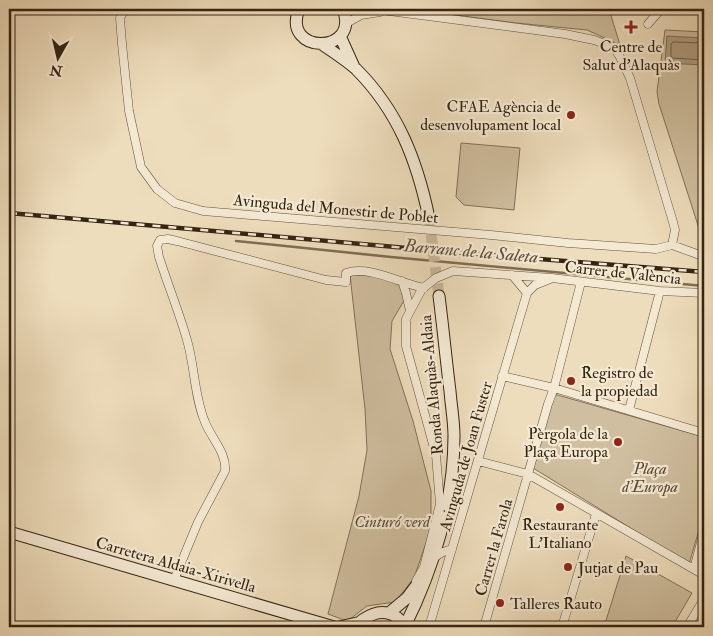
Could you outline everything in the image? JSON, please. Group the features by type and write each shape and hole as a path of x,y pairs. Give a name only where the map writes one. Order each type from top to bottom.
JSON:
{"street":[{"name":"Avinguda del Monestir de Poblet","path":"125,9 120,18 122,44 129,111 141,167 156,189 175,204 203,211 568,243 656,249 672,245 704,255"},
{"path":"287,9 297,13 297,26 300,34 306,40 322,44 329,43 340,36 345,24 342,9"},
{"path":"374,9 565,34 594,40 613,47 630,78 651,148 674,230 672,245"},
{"path":"648,24 661,9"},
{"path":"345,24 361,15 390,11"},
{"path":"340,36 355,69"},
{"path":"322,44 355,69 399,125 422,183 429,218"},
{"path":"174,580 198,522 225,471 226,465 200,410 187,342 159,257 157,246 160,240 177,241 326,280 346,282 346,273 354,271 396,278 408,285 424,288"},
{"name":"Carrer de València","path":"424,288 436,278 453,271 512,274 660,291 704,294"},
{"path":"512,274 526,293 535,285 552,278"},
{"path":"402,282 410,311"},
{"path":"528,474 554,388 581,282"},
{"name":"Ronda Alaquàs-Aldaia","path":"407,598 424,568 440,504 436,455 406,346 406,319 424,288"},
{"path":"630,410 660,291"},
{"name":"Avinguda de Joan Fuster","path":"430,627 526,293"},
{"name":"Ronda Alaquàs-Aldaia","path":"406,627 419,598 432,560 447,504 453,466 454,434 439,296"},
{"path":"502,376 554,388 704,433"},
{"path":"478,461 528,474 704,575"},
{"name":"Carrer la Farola","path":"484,627 528,474"},
{"path":"562,627 596,514"},
{"path":"694,569 704,530"},
{"name":"Carretera Aldaia-Xirivella","path":"9,532 334,627"},
{"path":"432,560 452,548"},
{"name":"Ronda Alaquàs-Aldaia","path":"388,613 407,598 428,571"},
{"path":"687,627 704,599"},
{"path":"339,627 356,625 373,612 388,613 399,618 406,627"}],"green space":[{"path":"410,9 540,9 579,14 591,9 609,9 620,45 587,30"},
{"path":"665,30 704,32 704,244 659,104 657,92"},
{"path":"461,143 520,148 514,210 464,205 456,197"},
{"name":"Cinturó verd","path":"350,275 378,277 392,281 401,288 405,299 392,321 390,349 413,421 431,491 431,528 414,578 395,602 367,606 350,619 344,620 328,614 359,496 367,450 365,409"},
{"name":"Plaça d'Europa","path":"554,394 704,437 704,513 689,564 533,468"},
{"path":"626,556 692,593 672,627 604,627"}],"water":[{"path":"667,36 704,38 704,65 665,63"}],"waterway":[{"name":"Barranc de la Saleta","path":"236,241 704,286"}],"tunnel":[{"path":"429,218 439,296"}],"railway":[{"path":"9,213 704,272"}],"place":[{"name":"Centre de Salut d'Alaquàs","path":"631,27"},
{"name":"CFAE Agència de desenvolupament local","path":"571,115"},
{"name":"Registro de la propiedad","path":"571,381"},
{"name":"Pèrgola de la Plaça Europa","path":"618,442"},
{"name":"Restaurante L'Italiano","path":"560,507"},
{"name":"Jutjat de Pau","path":"568,567"},
{"name":"Talleres Rauto","path":"500,603"}]}
